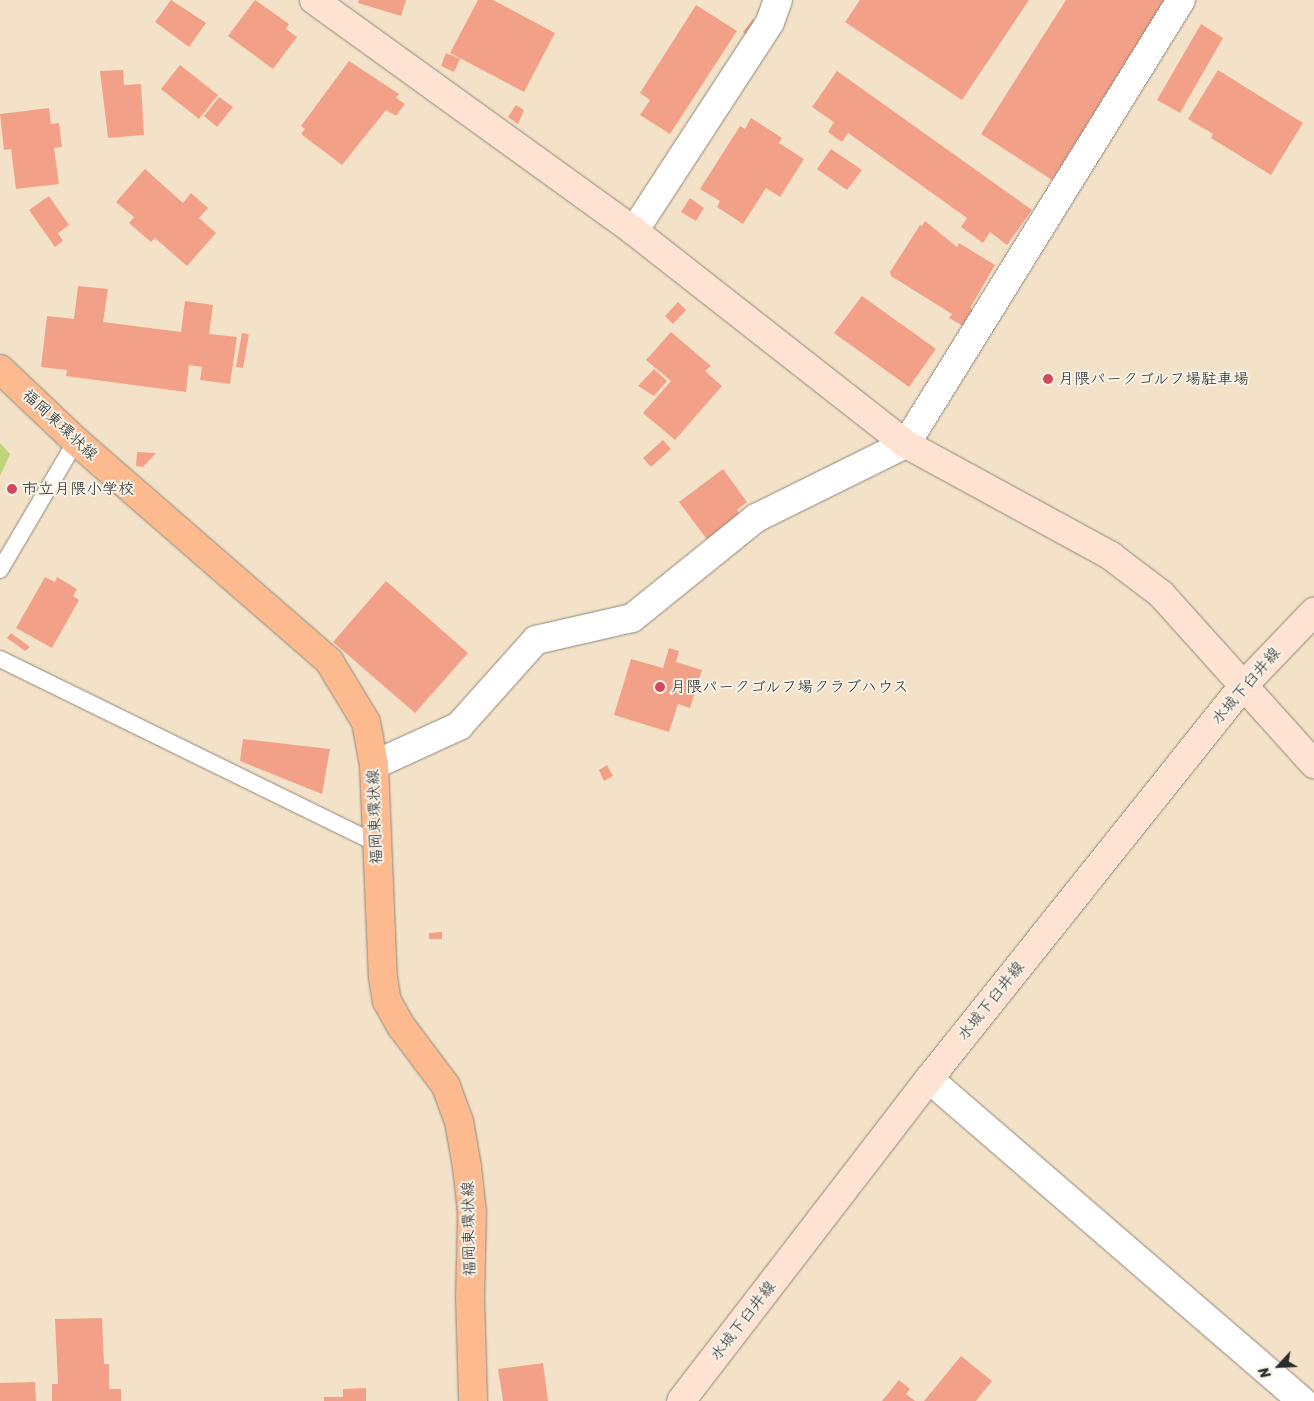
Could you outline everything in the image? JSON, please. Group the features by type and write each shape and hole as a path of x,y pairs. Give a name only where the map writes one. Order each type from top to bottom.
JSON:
{"main road":[{"name":"福岡東環状線","path":"0,369 76,441 329,661 366,722 374,765 375,843 383,976 387,1001 401,1026 446,1086 459,1121 467,1167 472,1212 470,1297 473,1401"}],"street":[{"path":"314,0 634,231 906,444 1111,556 1161,594 1314,764"},
{"path":"634,231 770,22 778,0"},
{"path":"374,765 459,726 536,640 632,618 756,518 906,444 1181,0"},
{"name":"水城下臼井線","path":"681,1401 928,1079 1243,686 1314,612"},
{"path":"928,1079 1302,1401"},
{"path":"1312,1401 1314,1397"}],"lane":[{"path":"0,570 76,441"},
{"path":"0,659 375,843"}],"green space":[{"path":"0,443 10,454 0,476"}],"building":[{"path":"171,0 206,23 189,47 155,22"},
{"path":"255,0 289,24 286,29 297,37 273,69 228,36"},
{"path":"359,0 406,0 401,16 358,3"},
{"path":"478,0 493,0 555,33 524,92 450,53"},
{"path":"860,0 1029,0 962,100 845,22"},
{"path":"1066,0 1167,0 1052,180 981,134"},
{"path":"696,5 737,31 670,134 640,115 650,100 640,93"},
{"path":"753,19 759,24 749,38 743,32"},
{"path":"1201,24 1223,38 1180,113 1157,100"},
{"path":"446,53 460,59 454,72 441,66"},
{"path":"349,61 399,94 396,98 405,104 396,116 386,110 342,165 301,134 305,129 301,126"},
{"path":"180,65 218,95 199,119 161,89"},
{"path":"123,70 124,85 141,84 144,135 108,138 100,71"},
{"path":"1218,70 1303,123 1271,175 1211,138 1213,134 1188,119"},
{"path":"837,71 1032,210 1007,245 990,232 983,243 961,227 967,218 848,133 842,142 828,132 834,122 812,107"},
{"path":"219,97 233,107 217,127 204,116"},
{"path":"516,105 524,110 518,124 508,117"},
{"path":"49,108 51,124 59,123 62,147 54,148 59,184 16,189 11,149 4,150 0,114"},
{"path":"751,118 782,138 779,143 804,159 780,197 766,188 743,224 717,207 720,201 700,189 740,126 745,129"},
{"path":"831,149 862,170 847,190 817,169"},
{"path":"145,169 183,203 191,193 208,208 199,218 216,233 187,266 155,238 151,242 129,223 134,217 116,202"},
{"path":"49,196 69,225 58,233 63,241 55,247 29,210"},
{"path":"690,198 704,208 696,221 681,212"},
{"path":"925,221 957,247 959,243 995,265 970,308 980,315 970,330 949,318 952,314 891,276 890,272 920,225 922,226"},
{"path":"78,286 108,289 103,322 181,332 185,301 213,305 209,334 237,337 230,384 200,380 202,367 189,365 186,392 66,376 67,370 41,367 47,316 74,319"},
{"path":"862,296 936,349 909,387 834,333"},
{"path":"678,302 686,310 673,324 665,316"},
{"path":"671,332 711,366 705,371 722,386 675,440 643,413 671,381 646,360"},
{"path":"242,333 249,334 243,368 236,367"},
{"path":"654,369 667,381 654,396 638,386"},
{"path":"663,440 671,449 651,467 643,458"},
{"path":"137,452 156,453 143,467 136,466"},
{"path":"723,469 747,502 737,510 742,517 709,542 679,502"},
{"path":"45,577 55,582 57,577 77,589 73,596 79,600 52,648 16,628"},
{"path":"386,581 468,653 415,713 333,642"},
{"path":"11,633 30,647 25,651 7,638"},
{"name":"月隈パークゴルフ場クラブハウス","path":"669,648 679,651 676,662 702,670 690,708 678,704 669,732 614,715 631,659 663,668"},
{"path":"243,739 330,749 322,794 240,761"},
{"path":"607,765 613,776 604,781 599,770"},
{"path":"442,932 442,939 429,939 429,933"},
{"path":"102,1318 104,1364 109,1364 109,1389 121,1389 121,1401 52,1401 52,1384 58,1384 55,1319"},
{"path":"961,1356 992,1381 976,1401 924,1401"},
{"path":"543,1363 548,1401 503,1401 498,1369"},
{"path":"899,1380 910,1389 906,1394 915,1401 882,1401"},
{"path":"35,1382 36,1401 0,1401 0,1383"},
{"path":"366,1388 366,1401 324,1401 324,1397 343,1397 343,1389"}],"place":[{"name":"月隈パークゴルフ場駐車場","path":"1048,379"},
{"name":"市立月隈小学校","path":"12,489"},
{"name":"月隈パークゴルフ場クラブハウス","path":"660,687"}]}
